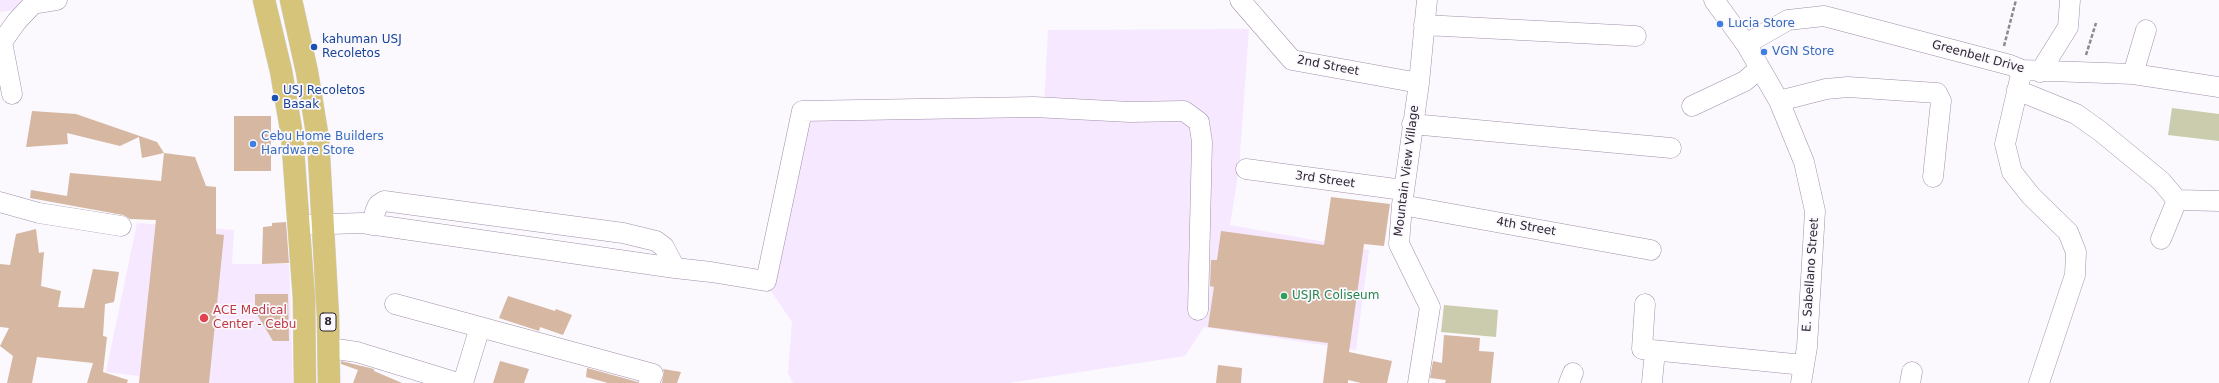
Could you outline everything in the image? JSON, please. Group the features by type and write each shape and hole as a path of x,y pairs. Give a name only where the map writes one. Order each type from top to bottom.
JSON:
{"main road":[{"name":"8","path":"264,0 281,71 292,135 300,225 304,299 305,383"},
{"name":"8","path":"291,0 307,72 318,139 329,348 329,383"}],"street":[{"path":"12,94 2,42 17,20 33,4 57,0"},
{"name":"2nd Street","path":"1240,0 1292,60 1419,83"},
{"name":"Mountain View Village","path":"1418,383 1430,307 1399,244 1412,124 1419,83 1427,0"},
{"name":"E. Sabellano Street","path":"1714,0 1746,44 1780,101 1804,162 1815,211 1814,253 1802,374"},
{"path":"2039,383 2075,275 2076,252 2068,232 2031,196 2012,172 2005,144 2016,90 2068,27 2070,0"},
{"name":"Greenbelt Drive","path":"1746,44 1788,20 1824,16 2031,71 2081,74 2133,74 2219,87"},
{"path":"1424,25 1636,36"},
{"path":"2133,74 2146,30"},
{"path":"1692,106 1745,81 1760,68"},
{"path":"1780,101 1826,89 1848,87 1937,93 1942,101 1933,176"},
{"path":"2016,90 2076,114 2100,131 2162,181 2177,200"},
{"path":"300,225 362,223 712,272 766,281 802,110 1034,107 1130,112 1184,111 1199,122 1202,142 1198,310"},
{"path":"1412,124 1672,148"},
{"name":"3rd Street","path":"1246,170 1403,198"},
{"name":"4th Street","path":"1403,198 1651,250"},
{"path":"2177,200 2219,201"},
{"path":"2161,240 2177,200"},
{"path":"373,225 375,212 378,205 384,201 615,232 648,237 656,241 664,247 675,268"},
{"path":"0,202 39,213 121,226"},
{"path":"394,304 653,374 649,383"},
{"path":"1645,304 1642,349 1802,374"},
{"path":"463,383 480,327"},
{"path":"329,348 357,352 458,383"},
{"path":"1652,382 1655,351"}],"path":[{"path":"2000,62 2016,0"},
{"path":"2081,74 2096,23"}],"shaded area":[{"path":"0,0 30,0 23,9 0,12"},
{"path":"1249,29 1239,168 1230,225 1369,250 1356,350 1204,327 1185,356 1008,383 793,383 788,373 792,322 767,285 803,111 1044,108 1048,30"},
{"name":"ACE Medical Center - Cebu","path":"137,223 234,230 232,264 289,264 293,383 199,383 106,372"}],"green space":[{"path":"2172,108 2219,114 2219,141 2168,135"},
{"path":"1444,305 1498,310 1496,337 1441,332"}],"building":[{"path":"32,111 76,114 157,142 164,153 142,158 139,137 120,146 67,133 68,144 26,147"},
{"name":"Cebu Home Builders Hardware Store","path":"234,116 271,116 271,171 234,171"},
{"path":"164,153 195,157 206,186 216,187 216,234 224,235 209,383 139,383 156,220 130,219 123,215 30,198 31,190 67,196 70,173 161,181"},
{"name":"USJR Coliseum","path":"1331,197 1390,204 1384,246 1364,244 1349,352 1392,361 1387,383 1361,383 1348,380 1348,383 1323,383 1328,343 1208,327 1214,287 1210,286 1211,260 1217,260 1221,231 1324,245"},
{"path":"286,222 289,263 262,264 263,227 272,226 272,223"},
{"path":"36,229 39,253 44,252 41,286 61,291 58,307 84,308 93,269 119,272 114,302 105,304 103,336 107,337 103,372 128,380 127,383 87,383 93,363 37,357 32,383 7,383 13,356 0,346 9,328 0,327 0,264 10,265 16,234"},
{"path":"255,294 288,294 289,341 273,341 255,311"},
{"path":"508,296 572,315 563,335 540,327 539,331 499,318"},
{"path":"1444,335 1480,338 1479,351 1494,352 1491,383 1445,383 1446,380 1430,378 1433,361 1442,363"},
{"path":"341,361 374,369 374,371 402,383 353,383 358,370 341,364"},
{"path":"500,361 529,369 524,383 493,383"},
{"path":"1218,365 1242,368 1241,383 1216,383"},
{"path":"587,368 638,383 608,383 586,377"},
{"path":"663,369 681,372 677,383 662,383 664,373"}],"place":[{"name":"Lucia Store","path":"1720,24"},
{"name":"kahuman USJ Recoletos","path":"314,47"},
{"name":"VGN Store","path":"1764,52"},
{"name":"USJ Recoletos Basak","path":"275,98"},
{"name":"Cebu Home Builders Hardware Store","path":"253,144"},
{"name":"USJR Coliseum","path":"1284,296"},
{"name":"ACE Medical Center - Cebu","path":"204,318"}]}
